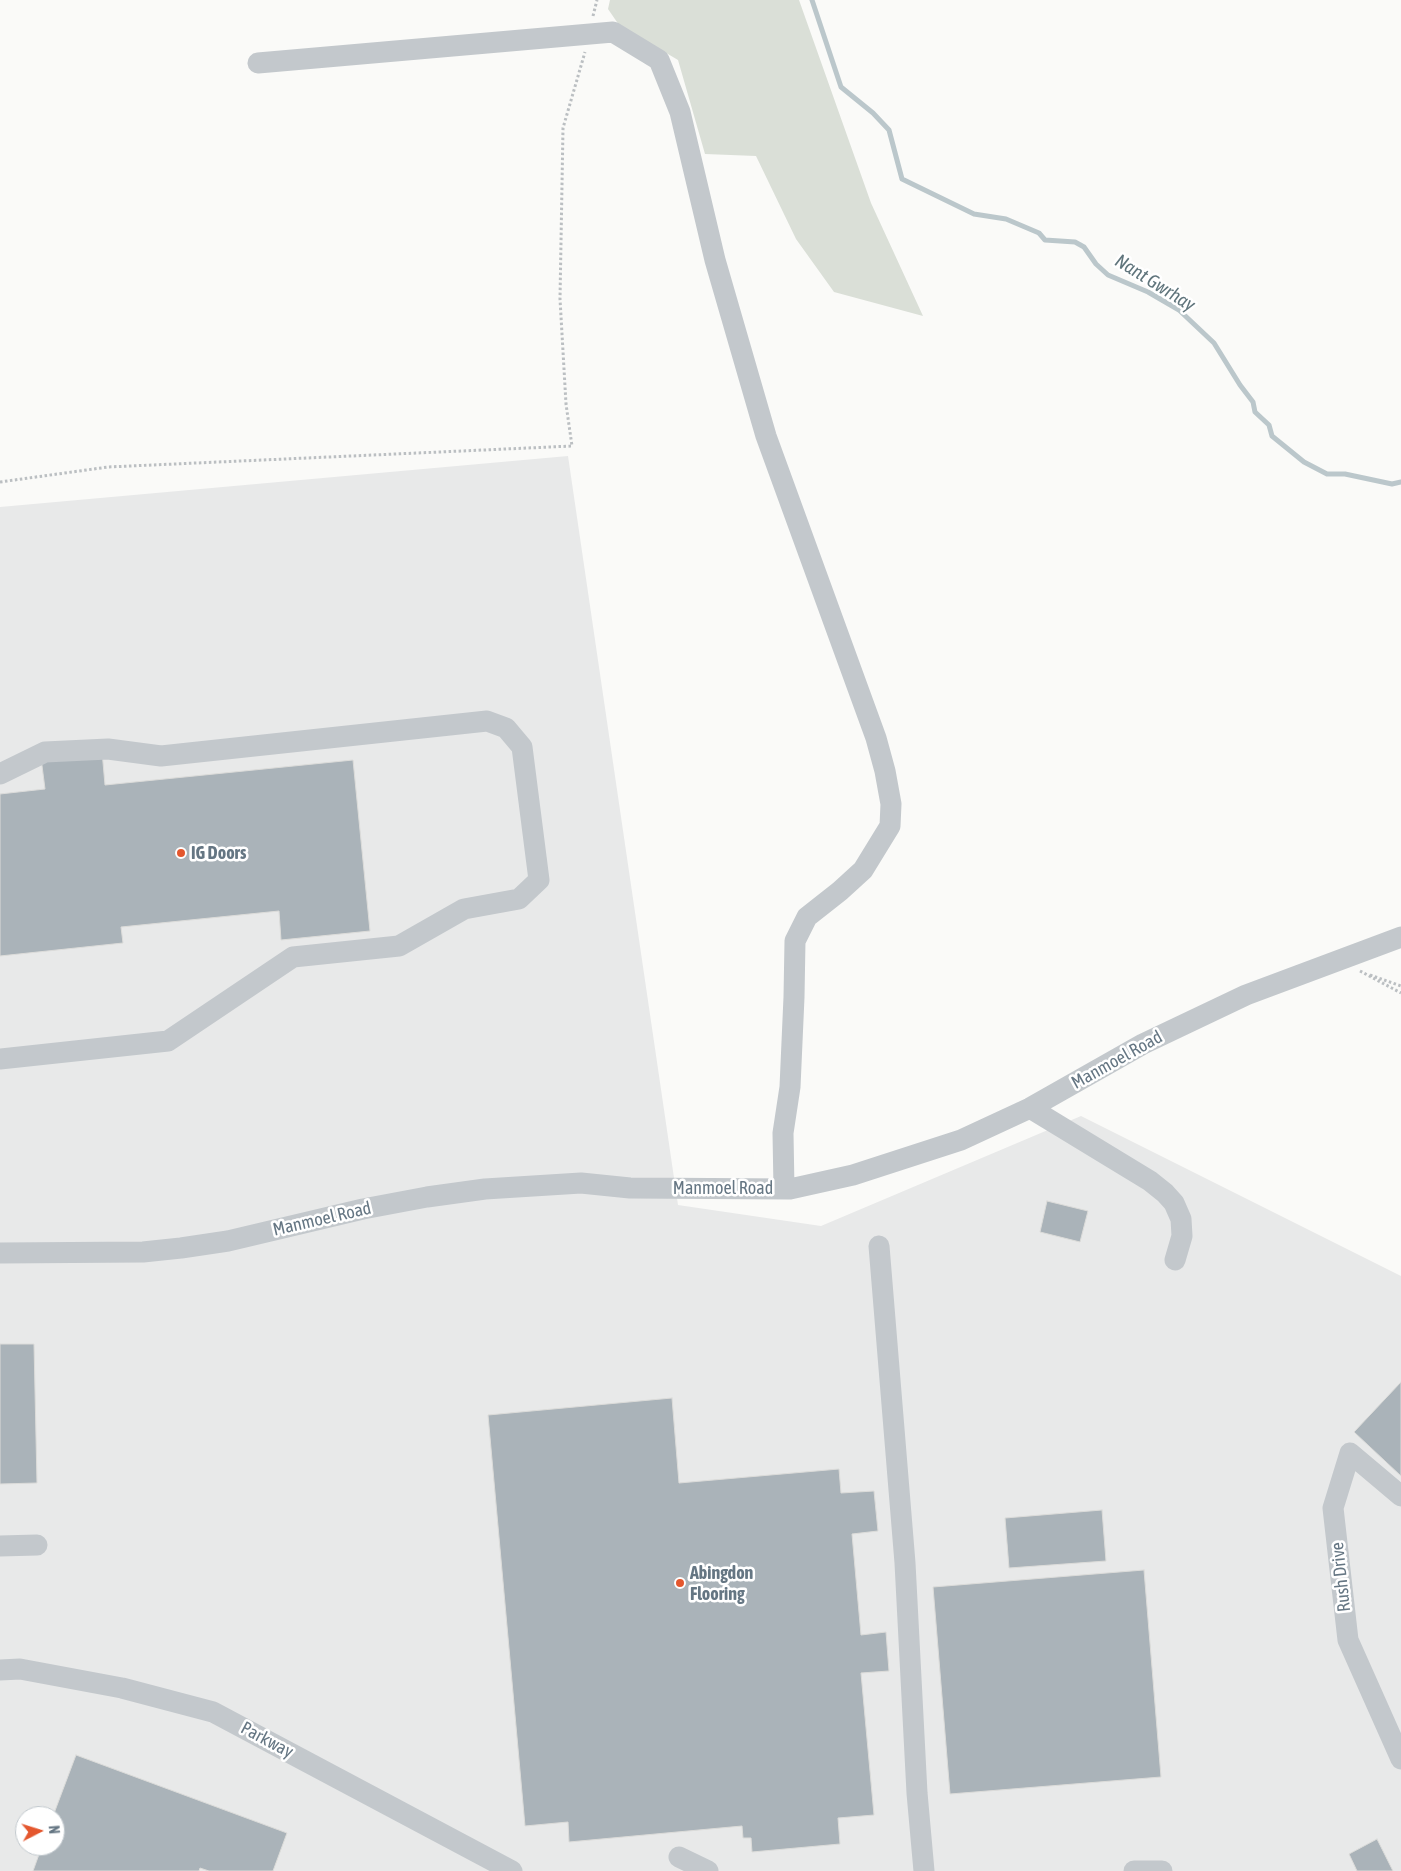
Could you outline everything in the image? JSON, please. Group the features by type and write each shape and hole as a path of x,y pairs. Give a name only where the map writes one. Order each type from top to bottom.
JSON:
{"street":[{"path":"258,63 613,32 659,60 680,112 715,260 766,436 876,738 891,804 890,826 863,870 807,917 795,941 790,1086 783,1132 784,1189"},
{"path":"0,774 45,752 108,749 161,756 487,721 506,728 522,747 539,880 519,900 464,910 399,946 293,957 168,1041 0,1059"},
{"name":"Manmoel Road","path":"0,1253 143,1252 181,1248 228,1241 363,1209 427,1197 550,1184 581,1183 630,1188 790,1189 853,1175 952,1143 1030,1108 1143,1044 1246,994 1401,937"},
{"path":"1030,1108 1150,1181 1165,1193 1174,1203 1181,1219 1182,1236 1176,1260"},
{"path":"879,1246 905,1563 917,1793 924,1871"},
{"name":"Rush Drive","path":"1401,1496 1350,1453 1333,1508 1348,1640 1401,1759"},
{"path":"0,1546 37,1545"},
{"name":"Parkway","path":"0,1670 20,1669 122,1688 213,1712 512,1871"},
{"path":"679,1857 708,1871"},
{"path":"1134,1871 1162,1871"}],"path":[{"path":"0,482 108,467 572,446 566,404 560,299 562,128 590,34 597,0"},
{"path":"1343,959 1360,972 1401,993"},
{"path":"1360,972 1401,986"}],"shaded area":[{"path":"610,0 799,0 871,203 923,316 834,292 796,239 756,156 705,154 678,60 619,25 608,9"},
{"path":"568,456 678,1205 821,1226 1081,1116 1401,1276 1401,1871 0,1871 0,507"}],"building":[{"name":"IG Doors","path":"102,751 105,785 353,760 370,931 281,940 279,911 121,927 123,943 0,956 0,794 45,789 41,758"},
{"path":"1047,1201 1088,1211 1080,1242 1040,1232"},
{"path":"0,1344 34,1344 37,1483 0,1484"},
{"path":"1401,1382 1401,1476 1354,1432"},
{"name":"Abingdon Flooring","path":"672,1398 679,1483 839,1469 841,1493 874,1491 878,1531 852,1534 861,1635 886,1632 889,1671 861,1673 874,1815 838,1818 840,1844 752,1852 751,1838 743,1838 742,1826 569,1842 568,1822 525,1826 488,1415"},
{"path":"1102,1510 1106,1561 1009,1568 1005,1518"},
{"path":"1144,1570 1161,1777 950,1794 933,1587"},
{"path":"76,1755 287,1833 273,1871 209,1871 200,1868 199,1871 33,1871 38,1856 65,1856 65,1806 57,1806"},
{"path":"1377,1839 1393,1871 1357,1871 1349,1854"}],"waterway":[{"name":"Nant Gwrhay","path":"812,0 841,87 873,113 889,130 902,179 974,214 1006,219 1039,233 1045,240 1075,242 1084,247 1096,264 1108,275 1148,292 1179,310 1214,343 1253,402 1255,412 1269,425 1272,436 1304,462 1327,474 1345,474 1392,484 1401,482"}],"place":[{"name":"IG Doors","path":"181,853"},
{"name":"Abingdon Flooring","path":"680,1583"}]}
